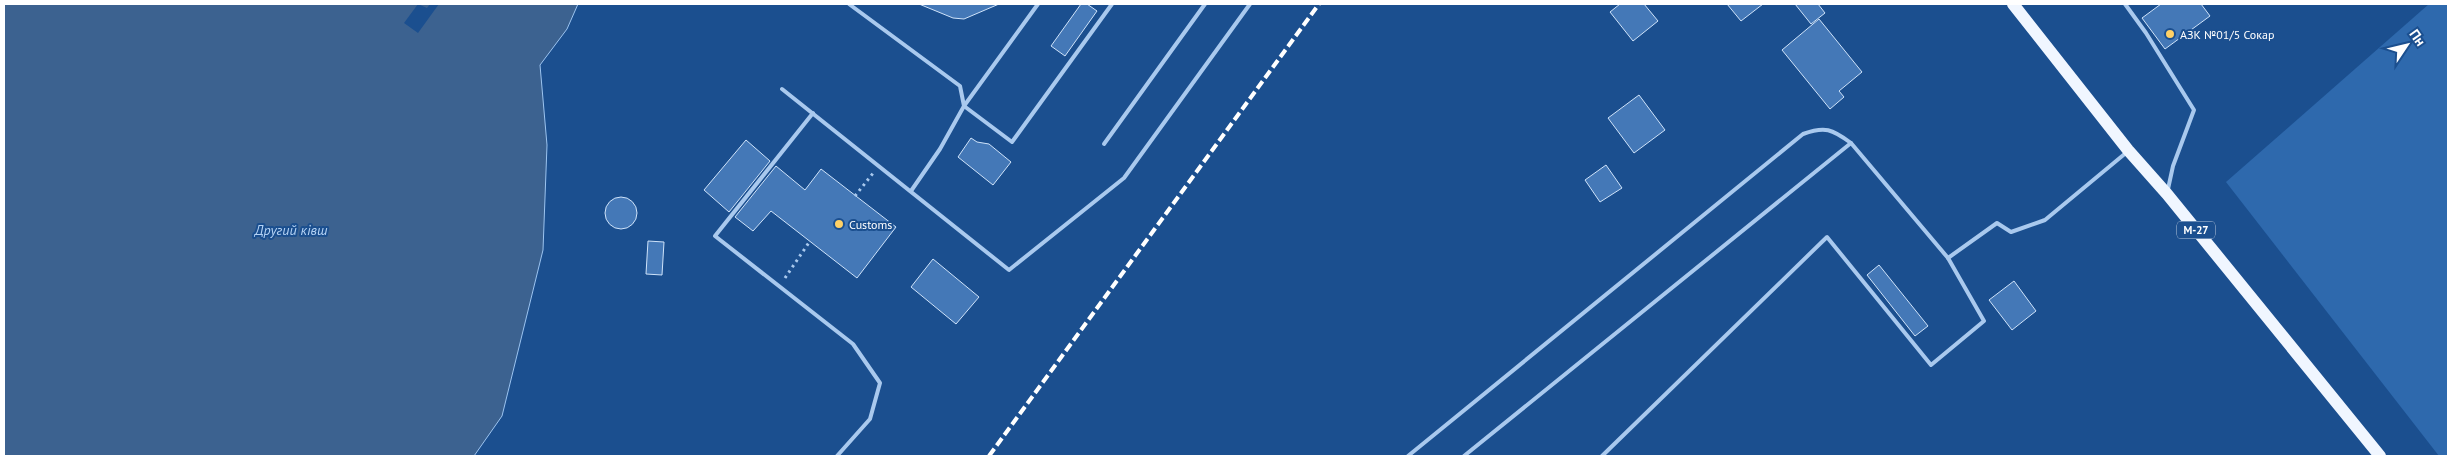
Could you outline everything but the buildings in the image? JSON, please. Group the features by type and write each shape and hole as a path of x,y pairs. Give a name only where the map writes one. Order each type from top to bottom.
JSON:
{"main road":[{"name":"М-27","path":"2016,4 2128,150 2167,194 2380,456"}],"lane":[{"path":"849,4 960,86 964,106 1012,142 1112,4"},
{"path":"911,191 940,149 964,106 1038,4"},
{"path":"1104,144 1206,4"},
{"path":"782,89 1009,270 1124,178 1250,4"},
{"path":"2125,4 2194,110 2174,166 2167,194"},
{"path":"813,113 714,236 853,344 880,383 870,418 838,456"},
{"path":"1408,456 1803,134 1819,128 1835,131 1851,143 1948,258 1984,321 1931,366 1827,238 1602,456"},
{"path":"1464,456 1851,143"},
{"path":"1948,258 1997,223 2011,232 2045,220 2128,150"}],"path":[{"path":"855,196 878,165"},
{"path":"779,287 810,242"}],"shaded area":[{"path":"2429,4 2448,4 2448,456 2439,456 2226,182"}],"water":[{"name":"Другий ківш","path":"4,4 578,4 567,29 540,65 547,145 543,250 502,416 474,456 4,456"}],"pier":[{"path":"418,4 427,8 430,4 439,4 418,33 404,23"}],"railway":[{"path":"989,456 1319,4"}],"place":[{"name":"АЗК №01/5 Сокар","path":"2170,34"},
{"name":"Customs","path":"839,224"}]}
